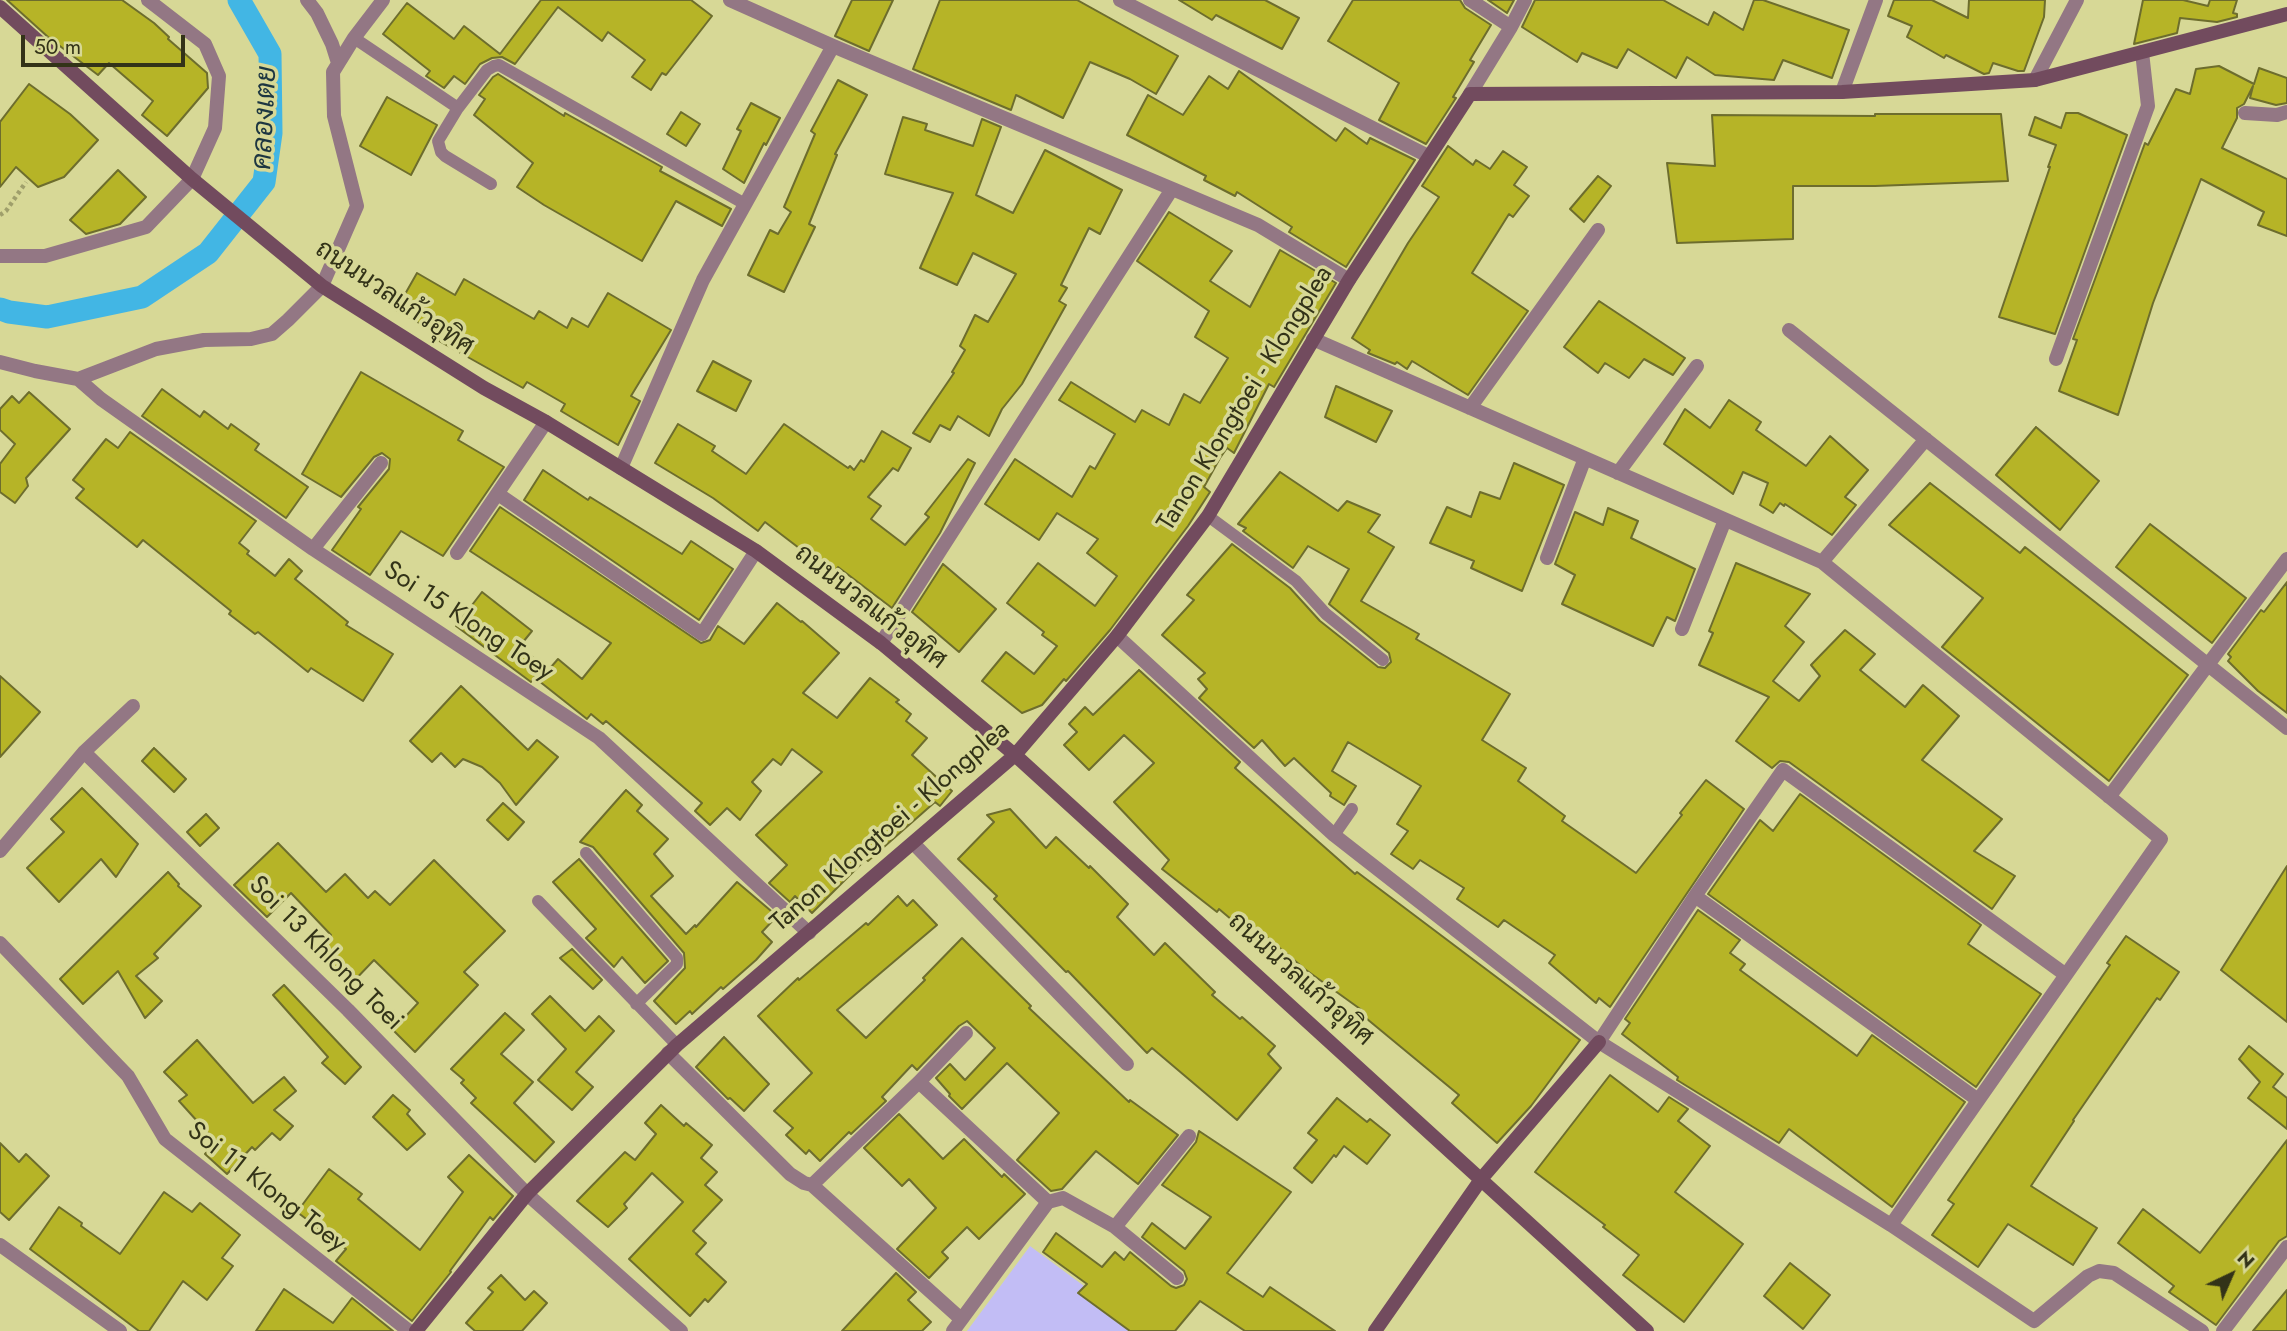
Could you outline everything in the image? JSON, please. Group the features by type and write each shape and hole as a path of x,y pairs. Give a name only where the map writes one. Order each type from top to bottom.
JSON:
{"street":[{"path":"0,256 45,256 146,227 197,183 215,128 219,76 205,44 148,0"},
{"path":"307,0 317,13 338,64"},
{"path":"0,362 78,379 156,349 204,340 251,339 272,334 322,286 357,206 334,116 333,72 354,38 383,0"},
{"path":"730,0 832,46 1258,225 1349,280"},
{"path":"1120,0 1428,156"},
{"path":"1470,0 1511,27"},
{"path":"1470,94 1525,0"},
{"path":"1842,92 1876,0"},
{"path":"2035,80 2077,0"},
{"name":"ถนนนวลแก้วอุทิศ","path":"0,7 197,183 322,286 484,388 546,422 756,551 881,643 1015,755 1647,1331"},
{"path":"1470,94 1842,92 2035,80 2229,27 2287,14"},
{"path":"621,468 703,280 832,46"},
{"path":"2056,359 2148,106 2142,52"},
{"name":"Tanon Klongtoei - Klongplea","path":"416,1331 527,1194 672,1049 1015,755 1117,636 1208,516 1349,280 1470,94"},
{"path":"2245,113 2277,115 2287,112"},
{"path":"881,643 1172,189"},
{"path":"1470,408 1598,230"},
{"path":"1789,330 2287,728"},
{"path":"1313,339 1822,562 2161,839 1891,1225"},
{"path":"1618,473 1697,366"},
{"name":"Soi 15 Klong Toey","path":"78,379 101,399 313,550 599,738 809,933"},
{"path":"457,553 546,422"},
{"path":"1822,562 1926,439"},
{"path":"1547,558 1585,458"},
{"path":"313,550 381,463"},
{"path":"498,494 702,634 756,551"},
{"path":"1682,629 1725,520"},
{"path":"2109,797 2287,559"},
{"path":"1117,636 1334,835 1599,1042 1891,1225 2039,1326 2088,1276 2099,1271 2114,1273 2202,1331"},
{"path":"0,851 85,752 133,706"},
{"name":"Soi 13 Khlong Toei","path":"85,752 348,1010 527,1194 681,1331"},
{"path":"1375,1331 1482,1178 1599,1042 1783,769 2066,975"},
{"path":"914,844 1127,1064"},
{"path":"1695,896 1978,1100"},
{"name":"Soi 11 Klong Toey","path":"0,943 128,1076 164,1139 409,1331"},
{"path":"812,1185 966,1033"},
{"path":"672,1049 790,1174 804,1184 812,1185 957,1325 1048,1202 1063,1198 1115,1227 1177,1278"},
{"path":"919,1082 1048,1202"},
{"path":"1115,1227 1189,1136"},
{"path":"0,1245 120,1331"},
{"path":"2222,1331 2287,1247"}],"lane":[{"path":"354,38 458,108"},
{"path":"491,184 445,156 438,141 458,108 487,70 499,65 745,204"},
{"path":"1208,516 1296,581 1326,614 1383,660"},
{"path":"1334,835 1352,810"},
{"path":"586,853 677,958 677,964 636,1004"},
{"path":"537,901 636,1004 672,1049"}],"path":[{"path":"0,215 6,211 26,182"}],"shaded area":[{"path":"1030,1246 1145,1331 967,1331"}],"building":[{"path":"7,0 122,0 154,23 207,73 208,88 167,136 142,115 153,101 109,63 98,75 48,37"},
{"path":"541,0 691,0 712,16 666,75 662,73 651,90 632,77 645,60 608,32 602,41 558,7 515,64 502,57 492,58 480,64 465,84 454,76 444,88 426,76 430,71 383,34 407,3 454,39 464,26 500,54"},
{"path":"852,0 893,0 869,51 835,36"},
{"path":"940,0 1077,0 1178,56 1156,94 1130,79 1090,62 1063,118 1016,95 1011,110 913,69"},
{"path":"1179,0 1265,0 1299,18 1282,49 1216,15 1212,20"},
{"path":"1353,0 1460,0 1465,8 1491,25 1470,60 1474,62 1453,97 1456,98 1426,144 1379,120 1399,83 1328,41"},
{"path":"1488,0 1514,0 1507,13"},
{"path":"1535,0 1663,0 1708,25 1714,12 1743,30 1754,0 1763,0 1849,30 1832,78 1783,60 1774,80 1715,75 1687,57 1676,78 1628,49 1617,68 1582,53 1577,62 1522,27"},
{"path":"1894,0 1932,0 1968,18 1969,0 2045,0 2044,17 2024,71 1993,63 1989,73 1984,74 1946,55 1944,58 1907,37 1912,26 1888,16"},
{"path":"2143,0 2183,0 2208,6 2210,0 2237,0 2233,13 2237,14 2237,17 2217,22 2180,18 2177,33 2134,44"},
{"path":"2219,66 2254,84 2259,68 2287,78 2287,103 2276,105 2250,98 2253,86 2244,104 2237,108 2237,118 2222,148 2287,179 2287,236 2258,225 2264,212 2201,179 2153,303 2118,415 2059,391 2077,340 2073,339 2145,143 2148,145 2176,89 2190,94 2196,69"},
{"path":"1239,71 1336,141 1345,128 1367,144 1370,138 1415,160 1346,267 1289,232 1292,227 1237,192 1235,196 1204,180 1206,176 1127,135 1148,95 1183,115 1209,76 1228,89"},
{"path":"498,74 564,116 565,113 662,167 660,171 731,209 722,226 676,201 642,261 517,187 533,163 474,115 485,99 479,95"},
{"path":"838,80 867,95 835,154 837,155 809,224 815,227 784,292 748,275 770,230 778,234 791,212 784,207 815,134 811,131"},
{"path":"29,84 70,114 98,140 64,177 38,187 16,167 0,187 0,122"},
{"path":"387,97 437,125 411,175 360,146"},
{"path":"751,103 780,118 744,183 723,169 741,131 737,129"},
{"path":"681,112 700,124 686,146 667,134"},
{"path":"2066,113 2078,113 2127,135 2055,334 1999,317 2056,145 2029,135 2035,117 2061,128"},
{"path":"2001,114 2008,181 1793,186 1793,239 1677,243 1667,163 1715,166 1712,115"},
{"path":"903,117 927,124 925,130 973,146 982,119 1001,127 976,195 1013,213 1045,150 1122,190 1100,234 1089,228 1061,285 1067,288 1059,301 1066,305 1022,384 1002,409 989,436 958,416 950,430 940,425 930,442 913,433 954,373 952,372 965,350 960,346 975,315 988,322 1016,274 973,253 957,285 920,268 953,193 885,174"},
{"path":"1448,146 1473,165 1476,160 1490,169 1503,151 1527,167 1514,185 1529,196 1513,217 1509,214 1472,273 1528,311 1468,395 1412,361 1407,369 1397,362 1395,364 1368,353 1370,350 1352,338 1408,243 1439,197 1422,186"},
{"path":"118,170 146,197 120,224 86,234 70,220"},
{"path":"1598,176 1611,186 1584,222 1570,209"},
{"path":"1169,212 1232,251 1210,281 1250,307 1280,250 1336,283 1274,387 1269,384 1234,453 1227,448 1220,458 1204,487 1210,492 1188,526 1110,630 1066,681 1064,679 1042,705 1022,713 982,681 1006,652 1034,674 1057,646 1042,635 1044,632 1007,603 1038,563 1095,606 1117,576 1087,553 1098,539 1057,513 1039,540 985,504 1015,459 1072,497 1090,466 1095,469 1115,434 1059,400 1071,382 1135,422 1142,410 1169,425 1184,394 1200,403 1228,358 1195,337 1209,311 1137,261"},
{"path":"417,273 455,295 464,279 534,319 539,311 567,328 572,318 588,327 608,293 671,330 631,396 640,401 618,445 561,411 565,404 527,382 523,388 432,337 435,332 396,310"},
{"path":"1599,301 1685,358 1673,375 1644,359 1629,378 1605,363 1598,373 1564,347"},
{"path":"713,361 751,381 736,411 697,391"},
{"path":"361,372 463,431 458,440 504,467 443,556 401,531 370,575 332,550 361,509 358,507 389,469 390,459 382,453 374,457 341,497 302,474"},
{"path":"1336,386 1392,411 1376,442 1325,417"},
{"path":"162,389 200,417 204,411 228,429 231,424 259,444 255,450 308,487 286,518 142,416"},
{"path":"29,392 70,429 26,478 28,486 15,503 0,492 0,464 15,444 0,430 0,409 12,396 19,403"},
{"path":"1729,400 1761,422 1756,430 1806,466 1830,436 1868,470 1845,497 1856,505 1832,535 1785,504 1784,506 1780,503 1773,513 1760,505 1768,483 1743,472 1733,494 1664,444 1685,409 1710,428"},
{"path":"678,424 715,446 712,451 746,474 784,424 854,470 861,460 864,462 882,431 911,448 898,471 893,468 868,497 881,506 871,519 905,545 929,517 925,514 968,459 975,463 940,533 892,608 838,567 833,574 765,522 758,531 713,498 655,463"},
{"path":"2036,427 2099,481 2060,530 1996,475"},
{"path":"130,432 256,521 239,543 249,551 247,554 275,576 289,559 302,571 295,579 348,622 346,625 393,654 363,701 311,668 308,672 258,632 255,634 229,614 231,611 143,540 137,547 76,498 84,489 73,480 106,439 118,448"},
{"path":"1514,463 1564,485 1522,591 1471,568 1474,561 1430,543 1447,507 1471,517 1480,492 1500,499"},
{"path":"543,470 588,500 590,497 682,554 691,541 733,569 699,620 524,500"},
{"path":"1280,472 1338,511 1347,501 1380,515 1368,532 1394,547 1361,601 1419,634 1416,639 1510,694 1482,740 1526,768 1518,781 1565,816 1562,821 1636,873 1706,780 1744,809 1610,1007 1599,998 1596,1003 1549,963 1555,955 1504,920 1498,927 1457,899 1464,888 1420,860 1413,869 1391,854 1408,831 1397,824 1421,786 1348,742 1332,771 1356,786 1344,805 1330,796 1331,793 1294,758 1285,766 1262,740 1254,748 1199,698 1207,689 1198,679 1205,673 1162,635 1194,600 1187,595 1232,544 1290,588 1320,621 1378,667 1385,668 1391,662 1389,653 1329,604 1349,569 1308,546 1293,568 1243,531 1246,528 1238,524"},
{"path":"1930,483 2020,553 2025,547 2188,675 2109,781 1942,647 1983,598 1889,525"},
{"path":"500,507 701,643 710,640 718,626 744,644 777,603 839,653 803,693 837,718 870,678 899,700 896,702 911,714 906,721 927,738 912,755 952,791 940,806 935,802 868,861 866,859 812,913 795,896 790,902 769,883 787,865 756,835 822,772 792,749 781,765 773,759 752,782 761,791 740,820 727,808 710,825 695,811 702,803 606,721 603,724 591,714 587,719 539,681 558,659 582,679 611,643 470,551"},
{"path":"1608,508 1638,521 1631,538 1695,569 1675,621 1667,617 1653,646 1562,604 1575,575 1555,564 1575,512 1603,525"},
{"path":"2150,524 2246,598 2212,643 2116,567"},
{"path":"1736,563 1810,594 1785,626 1804,642 1773,681 1799,701 1820,676 1811,665 1845,630 1875,654 1860,670 1905,707 1923,685 1959,716 1922,760 2002,819 1974,851 2015,876 1992,909 1789,762 1780,761 1772,768 1736,741 1769,697 1699,665 1713,633 1709,631"},
{"path":"943,564 996,609 959,652 912,612"},
{"path":"2287,582 2287,713 2258,691 2228,661 2231,657 2228,654 2261,610 2264,612"},
{"path":"482,592 532,631 519,647 543,665 531,682 456,626"},
{"path":"1139,670 1240,762 1235,768 1355,874 1357,872 1580,1040 1531,1106 1497,1143 1452,1103 1459,1095 1361,1014 1363,1011 1306,970 1264,935 1258,942 1219,909 1217,912 1162,869 1169,860 1114,802 1154,763 1124,735 1089,770 1064,745 1077,732 1069,724 1085,707 1093,715"},
{"path":"0,676 40,712 0,757"},
{"path":"461,686 528,750 537,740 558,757 516,805 500,783 482,767 463,759 455,767 441,753 432,762 410,741"},
{"path":"154,748 186,779 174,792 142,761"},
{"path":"82,788 138,844 116,877 101,859 59,902 27,868 64,832 51,819"},
{"path":"626,790 642,805 637,811 668,839 654,854 673,876 651,896 686,934 695,925 696,927 737,882 777,916 762,932 772,942 756,960 692,1014 690,1011 676,1024 654,1001 685,968 684,953 593,847 580,842"},
{"path":"1800,794 1981,925 1968,944 2041,994 1976,1087 1708,894 1760,820 1773,831"},
{"path":"503,803 524,822 508,840 487,820"},
{"path":"1010,809 1046,848 1056,837 1128,904 1117,917 1154,955 1165,943 1215,992 1212,995 1275,1046 1268,1054 1281,1068 1237,1120 1152,1048 1147,1053 994,899 997,896 958,859 994,822 987,815"},
{"path":"206,814 219,828 200,846 187,832"},
{"path":"278,843 326,892 345,874 368,898 375,891 390,905 434,860 505,931 464,972 478,985 415,1052 393,1030 418,1003 374,960 351,984 316,950 331,935 291,893 267,917 234,885"},
{"path":"579,859 668,961 645,983 622,957 614,967 586,938 596,929 553,882"},
{"path":"2287,866 2287,1022 2221,970"},
{"path":"168,872 178,886 201,906 154,954 158,958 136,976 162,1001 145,1018 118,971 83,1004 60,979"},
{"path":"898,896 907,906 913,900 937,925 837,1010 866,1038 925,980 923,978 962,938 1031,1006 1029,1008 1129,1102 1130,1100 1178,1135 1138,1184 1096,1151 1062,1189 1051,1191 1017,1160 1059,1113 1007,1063 962,1109 936,1078 950,1064 965,1080 995,1048 967,1021 917,1070 912,1065 882,1097 886,1101 820,1161 809,1150 806,1154 786,1135 793,1128 774,1111 812,1073 758,1016 798,978 799,980 866,923 868,925"},
{"path":"1698,910 1740,940 1730,953 1745,964 1740,970 1857,1056 1872,1035 1965,1102 1892,1207 1789,1129 1779,1143 1677,1080 1678,1077 1622,1034 1630,1023 1625,1019"},
{"path":"2126,936 2179,972 2160,1000 2157,998 2031,1186 2097,1228 2073,1265 2008,1224 1978,1267 1932,1235 1954,1204 1948,1200 2110,965 2107,963"},
{"path":"572,949 602,980 593,989 560,958"},
{"path":"284,985 361,1067 345,1084 322,1063 328,1057 273,995"},
{"path":"550,996 585,1031 599,1016 614,1031 576,1072 593,1087 572,1110 538,1080 566,1049 532,1014"},
{"path":"505,1013 524,1030 501,1054 533,1082 514,1103 554,1142 535,1162 471,1103 476,1098 461,1083 464,1080 451,1069"},
{"path":"724,1037 769,1084 744,1111 696,1067"},
{"path":"197,1040 253,1103 284,1077 296,1091 274,1110 293,1126 280,1140 272,1133 255,1150 252,1147 227,1174 205,1154 216,1142 179,1101 187,1095 164,1072"},
{"path":"2249,1046 2283,1074 2273,1087 2287,1098 2287,1129 2248,1098 2260,1082 2239,1059"},
{"path":"1610,1075 1658,1112 1669,1097 1688,1109 1678,1121 1710,1146 1675,1192 1743,1244 1684,1322 1623,1275 1639,1255 1603,1227 1605,1225 1535,1172"},
{"path":"393,1095 410,1110 407,1114 425,1134 407,1150 373,1117"},
{"path":"1337,1098 1367,1122 1370,1119 1390,1135 1367,1164 1344,1146 1312,1183 1294,1168 1317,1140 1308,1133"},
{"path":"661,1105 684,1126 686,1123 712,1145 701,1158 717,1172 705,1185 722,1200 693,1231 706,1243 696,1254 726,1282 708,1302 705,1299 690,1316 629,1259 683,1202 652,1173 624,1204 627,1208 608,1227 577,1201 625,1152 635,1160 656,1134 645,1123"},
{"path":"899,1114 943,1159 964,1139 1002,1177 1004,1174 1025,1194 979,1239 967,1227 942,1252 948,1258 929,1278 897,1249 936,1208 909,1179 902,1186 864,1148"},
{"path":"1199,1131 1291,1192 1227,1273 1263,1297 1270,1287 1335,1331 1245,1331 1200,1301 1175,1331 1130,1331 1078,1293 1087,1284 1043,1252 1056,1233 1102,1267 1115,1252 1124,1260 1130,1252 1171,1286 1176,1288 1184,1285 1187,1279 1184,1271 1142,1237 1152,1223 1185,1249 1211,1217 1162,1185 1196,1142"},
{"path":"2287,1140 2287,1236 2279,1241 2216,1325 2169,1292 2174,1286 2118,1243 2143,1209 2200,1253"},
{"path":"0,1143 19,1162 26,1154 49,1176 9,1220 0,1212"},
{"path":"469,1155 513,1196 493,1220 490,1217 412,1321 336,1261 346,1249 297,1212 329,1169 362,1194 358,1199 420,1250 463,1192 448,1177"},
{"path":"164,1192 192,1212 200,1203 240,1235 222,1258 233,1266 207,1300 183,1281 149,1331 139,1331 30,1249 59,1207 120,1254"},
{"path":"1790,1263 1830,1295 1803,1329 1764,1296"},
{"path":"896,1273 916,1292 908,1300 931,1322 922,1331 842,1331"},
{"path":"501,1275 525,1300 534,1291 547,1303 522,1331 475,1331 466,1323 493,1292 488,1288"},
{"path":"284,1289 333,1323 352,1298 393,1331 256,1331"},
{"path":"2287,1290 2287,1331 2253,1331"}],"waterway":[{"name":"คลองเตย","path":"0,309 47,317 142,297 208,253 264,182 271,133 270,54 239,0"}]}
